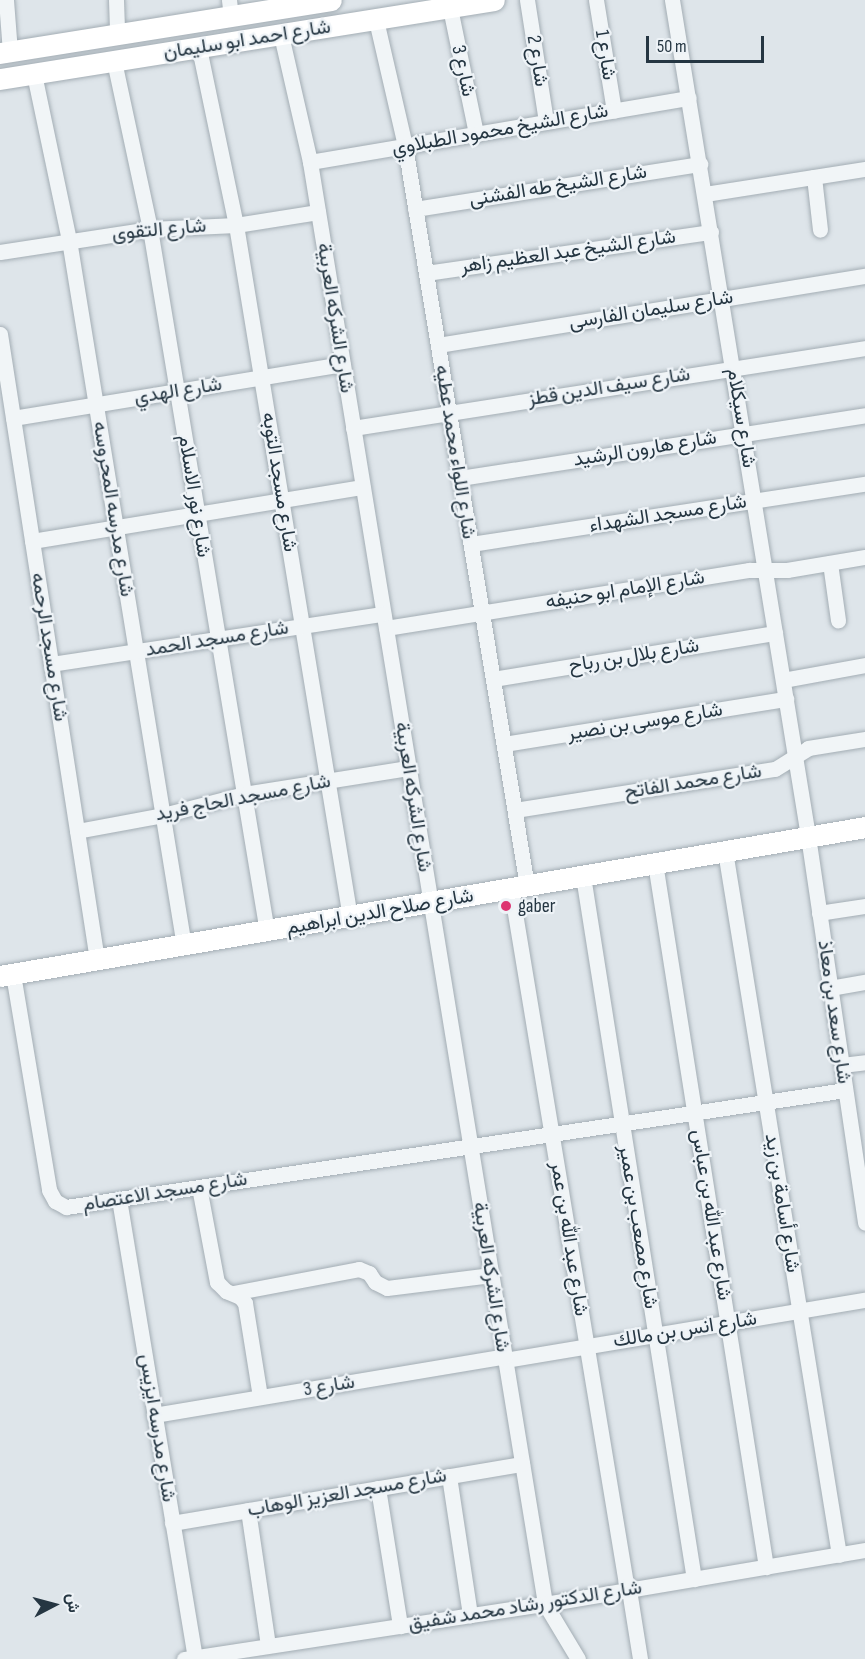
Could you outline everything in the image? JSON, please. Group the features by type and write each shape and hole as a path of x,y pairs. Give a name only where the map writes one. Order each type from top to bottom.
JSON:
{"street":[{"path":"5,52 6,0"},
{"path":"116,0 117,33"},
{"name":"شارع احمد ابو سليمان","path":"5,52 185,23 230,9 331,0"},
{"name":"شارع احمد ابو سليمان","path":"0,79 376,20 441,6 494,0"},
{"name":"شارع 2","path":"527,0 546,122"},
{"name":"شارع 1","path":"596,0 614,111"},
{"name":"شارع سيكلام","path":"672,0 808,836"},
{"name":"شارع 3","path":"441,6 476,134"},
{"name":"شارع اللواء محمد عطيه","path":"376,20 405,146 504,744 514,810 519,887"},
{"path":"185,23 191,49"},
{"name":"شارع الشركه العربية","path":"281,35 310,162 545,1604 578,1659"},
{"name":"شارع مسجد التوبه","path":"191,49 236,225 350,917"},
{"name":"شارع نور الاسلام","path":"114,61 150,229 267,932"},
{"name":"شارع مدرسه المحروسه","path":"34,74 69,240 184,946"},
{"name":"شارع الشيخ محمود الطبلاوي","path":"310,162 689,98"},
{"name":"شارع الشيخ طه الفشنى","path":"415,209 700,164"},
{"path":"705,194 865,169"},
{"path":"814,177 820,230"},
{"name":"شارع التقوى","path":"0,252 150,229 236,225 318,212"},
{"name":"شارع الشيخ عبد العظيم زاهر","path":"426,273 711,232"},
{"name":"شارع سليمان الفارسى","path":"438,345 721,297 865,276"},
{"name":"شارع مسجد الرحمه","path":"0,334 97,960"},
{"name":"شارع سيف الدين قطز","path":"353,428 449,411 865,348"},
{"name":"شارع الهدي","path":"13,418 342,364"},
{"name":"شارع هارون الرشيد","path":"460,478 865,415"},
{"name":"شارع مسجد الشهداء","path":"471,544 865,484"},
{"path":"32,541 363,487"},
{"name":"شارع الإمام ابو حنيفه","path":"384,621 482,613 865,557"},
{"path":"830,563 838,620"},
{"name":"شارع مسجد الحمد","path":"51,664 302,626 384,621"},
{"name":"شارع بلال بن رباح","path":"493,679 775,633"},
{"path":"783,680 865,665"},
{"name":"شارع موسى بن نصير","path":"504,744 786,699"},
{"name":"شارع محمد الفاتح","path":"514,810 775,769 808,748 865,739"},
{"name":"شارع مسجد الحاج فريد","path":"77,831 163,815 244,794 408,768"},
{"name":"شارع صلاح الدين ابراهيم","path":"7,975 267,932 865,827"},
{"name":"شارع سعد بن معاذ","path":"808,836 845,1090 859,1140 865,1217"},
{"name":"شارع أسامة بن زيد","path":"725,851 839,1555"},
{"name":"شارع عبد الله بن عباس","path":"656,863 766,1567"},
{"name":"شارع مصعب بن عمير","path":"583,876 694,1579"},
{"name":"شارع عبد الله بن عمر","path":"519,887 552,1133 640,1659"},
{"path":"819,913 865,906"},
{"name":"شارع مسجد الاعتصام","path":"7,975 52,1196 66,1207 845,1090"},
{"path":"830,988 865,982"},
{"path":"842,1065 865,1062"},
{"path":"199,1187 214,1277 220,1287 233,1293 245,1303 260,1397"},
{"name":"شارع مدرسه ايزيس","path":"119,1199 172,1523 189,1658"},
{"path":"233,1293 359,1269 369,1273 375,1282 387,1288 491,1275"},
{"name":"شارع انس بن مالك","path":"505,1358 865,1300"},
{"name":"شارع 3","path":"154,1415 505,1358"},
{"name":"شارع مسجد العزيز الوهاب","path":"172,1523 522,1464"},
{"path":"449,1476 470,1615"},
{"path":"378,1488 400,1626"},
{"path":"248,1510 268,1646"},
{"name":"شارع الدكتور رشاد محمد شفيق","path":"189,1658 545,1604 865,1550"}],"place":[{"name":"gaber","path":"506,906"}]}
